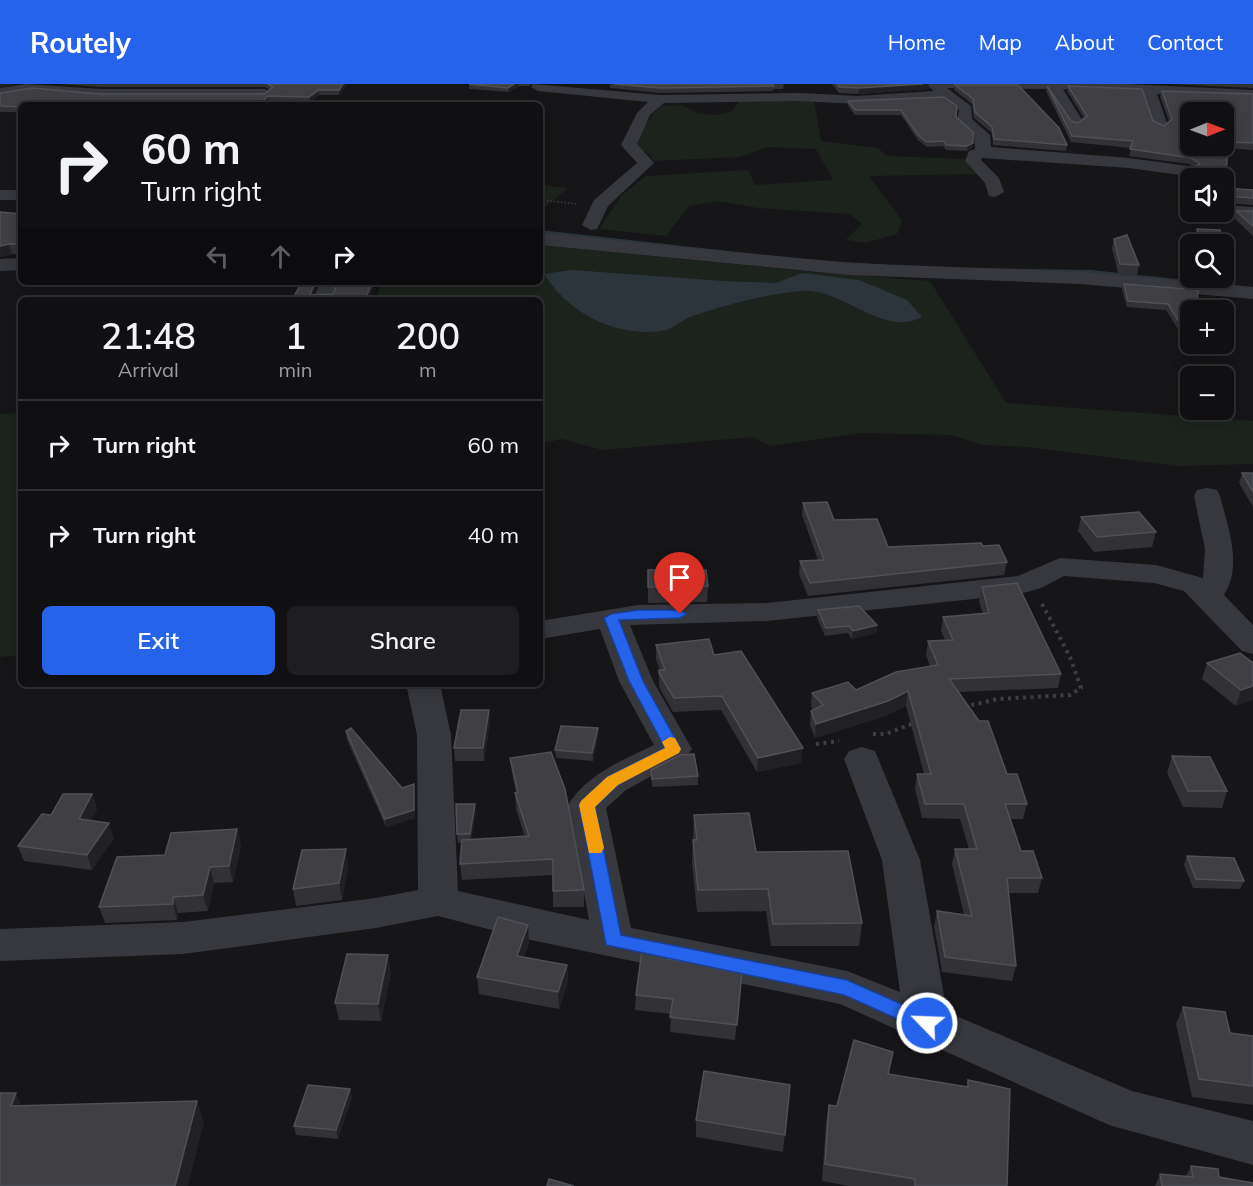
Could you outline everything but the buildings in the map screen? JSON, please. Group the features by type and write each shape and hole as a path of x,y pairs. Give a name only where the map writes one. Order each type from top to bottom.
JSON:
{"street":[{"path":"540,84 538,87 660,99 799,97 858,100 937,88 1054,85 1253,94"},
{"path":"1054,85 1077,123"},
{"path":"0,92 33,87 101,93 171,87 265,93"},
{"path":"242,102 281,88"},
{"path":"937,88 966,109 964,120 982,135 984,150 988,152"},
{"path":"1148,89 1157,109 1161,126"},
{"path":"591,225 600,204 646,163 628,145 644,113 660,99"},
{"path":"995,192 993,182 973,161 975,154 988,152 1129,163 1180,170"},
{"path":"0,195 18,195"},
{"path":"1234,211 1253,212"},
{"path":"543,239 849,269 1080,278 1253,293"},
{"path":"0,264 18,264"},
{"path":"1107,270 1180,276"},
{"path":"1234,282 1253,284"},
{"path":"1207,496 1219,549 1218,581 1208,596"},
{"path":"543,629 639,614 767,612 1031,583 1050,570 1073,566 1156,574 1182,579 1196,585 1253,644"},
{"path":"611,618 636,681 674,749 613,781 587,805 613,940"},
{"path":"424,687 434,735 438,901"},
{"path":"862,745 901,861 927,1023"},
{"path":"0,945 183,938 376,913 438,901 526,923 847,988 1126,1110 1253,1143"}],"path":[{"path":"543,200 600,204"},
{"path":"958,709 997,699 1070,695 1081,688 1070,657 1031,583"},
{"path":"816,744 862,745 918,722"}],"shaded area":[{"path":"740,100 814,100 821,141 878,148 887,156 963,159 976,174 869,176 902,221 897,234 865,243 846,240 862,224 850,214 758,208 718,201 689,206 666,236 599,229 622,195 646,176 748,170 755,185 833,180 816,149 768,147 740,157 653,161 650,155 636,147 637,135 660,106 682,105 697,113 715,115 731,112"},
{"path":"543,185 568,188 543,209"},
{"path":"543,230 801,259 918,267 1091,270 1180,279 1180,283 892,269 543,237"},
{"path":"543,245 802,271 930,281 1006,403 1180,416 1180,420 1253,421 1253,464 1177,466 1027,447 983,445 951,435 862,433 770,446 754,437 602,450 562,439 543,443 543,297 377,297 382,285 543,285"},
{"path":"572,270 776,283 802,273 859,280 907,300 922,317 907,322 893,321 878,317 833,297 817,292 802,291 760,297 717,308 690,317 666,330 631,331 597,321 582,312 555,289 544,274"},
{"path":"18,413 18,655 0,657 0,414"}],"slow traffic":[{"path":"595,848 587,805 613,781 674,749 670,742"}],"route":[{"path":"680,614 639,614 611,618 636,681 674,749 613,781 587,805 613,940 847,988 927,1023"}]}
